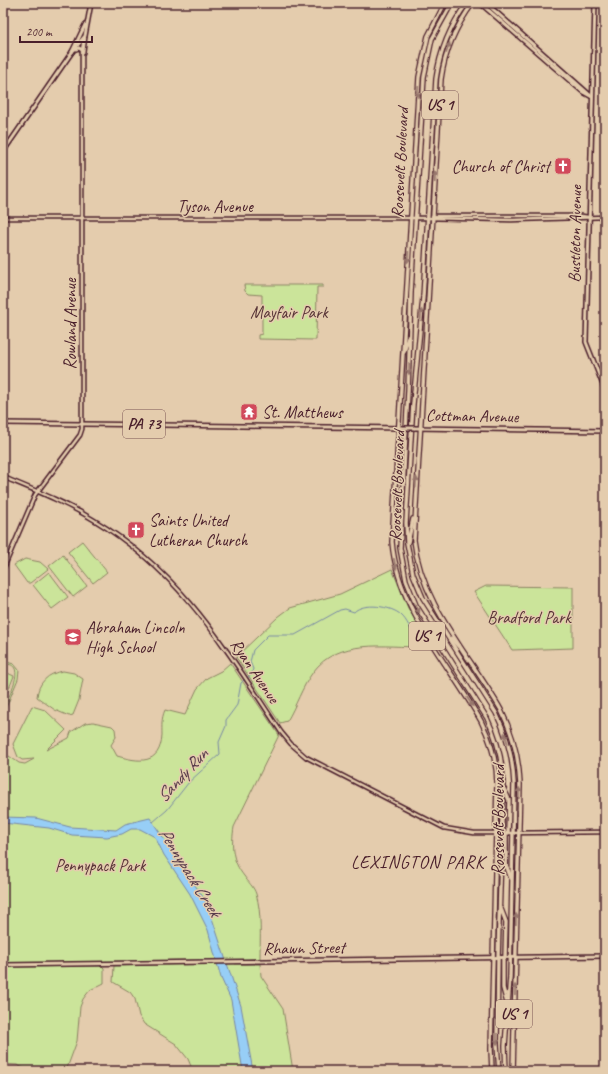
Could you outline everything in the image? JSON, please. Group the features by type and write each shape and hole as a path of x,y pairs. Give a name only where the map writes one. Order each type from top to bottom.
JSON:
{"highway":[{"name":"Roosevelt Boulevard","path":"445,3 430,32 421,63 410,218 392,535 396,570 410,608 481,721 492,747 497,778 491,1049 492,1071"},
{"name":"Roosevelt Boulevard","path":"452,3 434,35 426,64 415,218 408,398 400,535 402,561 406,580 416,605 487,718 496,740 502,764 507,833 506,864 511,879 510,958 505,1046 506,1071"},
{"name":"Roosevelt Boulevard","path":"467,3 447,37 438,66 426,247 412,420 406,523 408,549 418,586 492,707 506,737 514,777 500,892 497,1044 499,1071"},
{"name":"Roosevelt Boulevard","path":"473,3 453,36 443,67 415,509 415,546 423,581 433,602 501,710 514,741 520,777 513,1071"},
{"path":"426,247 429,281"},
{"path":"402,359 410,330"},
{"path":"408,549 415,509"},
{"path":"445,632 465,653"},
{"path":"456,680 473,696"},
{"path":"503,788 509,800 507,833"},
{"path":"511,895 518,874"},
{"path":"494,912 500,892"},
{"path":"500,904 506,922 503,988 508,1008"}],"main road":[{"path":"72,52 85,36 91,3"},
{"path":"480,3 583,92 592,97"},
{"path":"486,3 592,97"},
{"name":"Bustleton Avenue","path":"595,3 586,342 605,390"},
{"path":"3,152 72,52 88,20"},
{"path":"76,48 82,50"},
{"name":"Cottman Avenue","path":"3,423 605,431"},
{"name":"Rhawn Street","path":"3,965 605,956"}],"street":[{"name":"Rowland Avenue","path":"3,570 38,492 80,435 82,424 82,50 85,36"},
{"name":"Rowland Avenue","path":"82,55 85,36"},
{"name":"Tyson Avenue","path":"3,218 605,218"},
{"name":"Ryan Avenue","path":"3,477 38,492 93,520 120,538 151,562 179,588 201,614 286,738 306,758 444,828 474,833 605,832"}],"green space":[{"name":"Mayfair Park","path":"244,285 323,285 323,287 317,287 316,340 258,339 258,335 262,334 262,295 248,294 245,291"},
{"path":"82,541 107,572 93,583 68,552"},
{"path":"63,555 87,586 73,597 49,566"},
{"path":"25,559 40,562 48,569 30,583 27,583 14,565"},
{"path":"392,569 408,608 427,639 422,647 363,647 349,649 335,654 323,661 313,672 287,721 280,723 236,657 278,617 290,608 340,594"},
{"path":"49,572 68,597 52,609 33,585"},
{"name":"Bradford Park","path":"486,586 573,587 573,648 512,650 474,592"},
{"path":"3,661 14,664 19,670 18,679 3,715 16,676 15,669 11,665 3,664"},
{"name":"Pennypack Park","path":"230,663 279,735 234,827 233,853 237,865 255,891 260,918 260,959 235,960 235,964 260,964 261,976 283,1009 293,1071 193,1071 188,1059 176,1044 144,1024 139,1016 135,999 130,992 113,982 114,966 199,964 199,960 5,963 5,967 102,966 104,968 104,983 90,990 83,999 80,1007 77,1041 66,1071 30,1071 17,1065 3,1064 3,752 19,763 25,764 34,759 22,760 18,757 13,744 32,706 45,710 66,730 46,750 69,738 71,732 85,723 93,722 112,726 115,729 116,737 111,745 117,756 133,760 153,757 160,745 162,735 162,719 165,710 185,715 197,689 207,678 221,671"},
{"path":"3,671 14,676 3,703"},
{"path":"63,671 74,673 83,679 79,700 73,715 69,716 55,710 37,697 39,687 48,676"}],"water":[{"path":"3,817 36,818 70,827 116,830 125,824 150,818 207,903 241,1006 253,1071 243,1071 231,1000 221,978 208,930 190,894 164,855 155,837 140,829 131,829 122,834 107,837 72,835 49,828 3,823"}],"waterway":[{"name":"Sandy Run","path":"247,678 251,675 253,669 250,662 253,650 268,635 295,635 340,610 345,609 354,612 358,609 370,606 391,609 403,617 416,638"},
{"name":"Sandy Run","path":"153,822 167,810 189,782 220,754 219,742 226,726 226,720 237,705 241,683 244,680"}],"place":[{"name":"Church of Christ","path":"563,166"},
{"name":"St. Matthews","path":"249,412"},
{"name":"Saints United Lutheran Church","path":"136,530"},
{"name":"Abraham Lincoln High School","path":"73,637"}],"district":[{"name":"LEXINGTON PARK","path":"418,862"}],"water label":[{"name":"Pennypack Creek","path":"190,872"}]}
